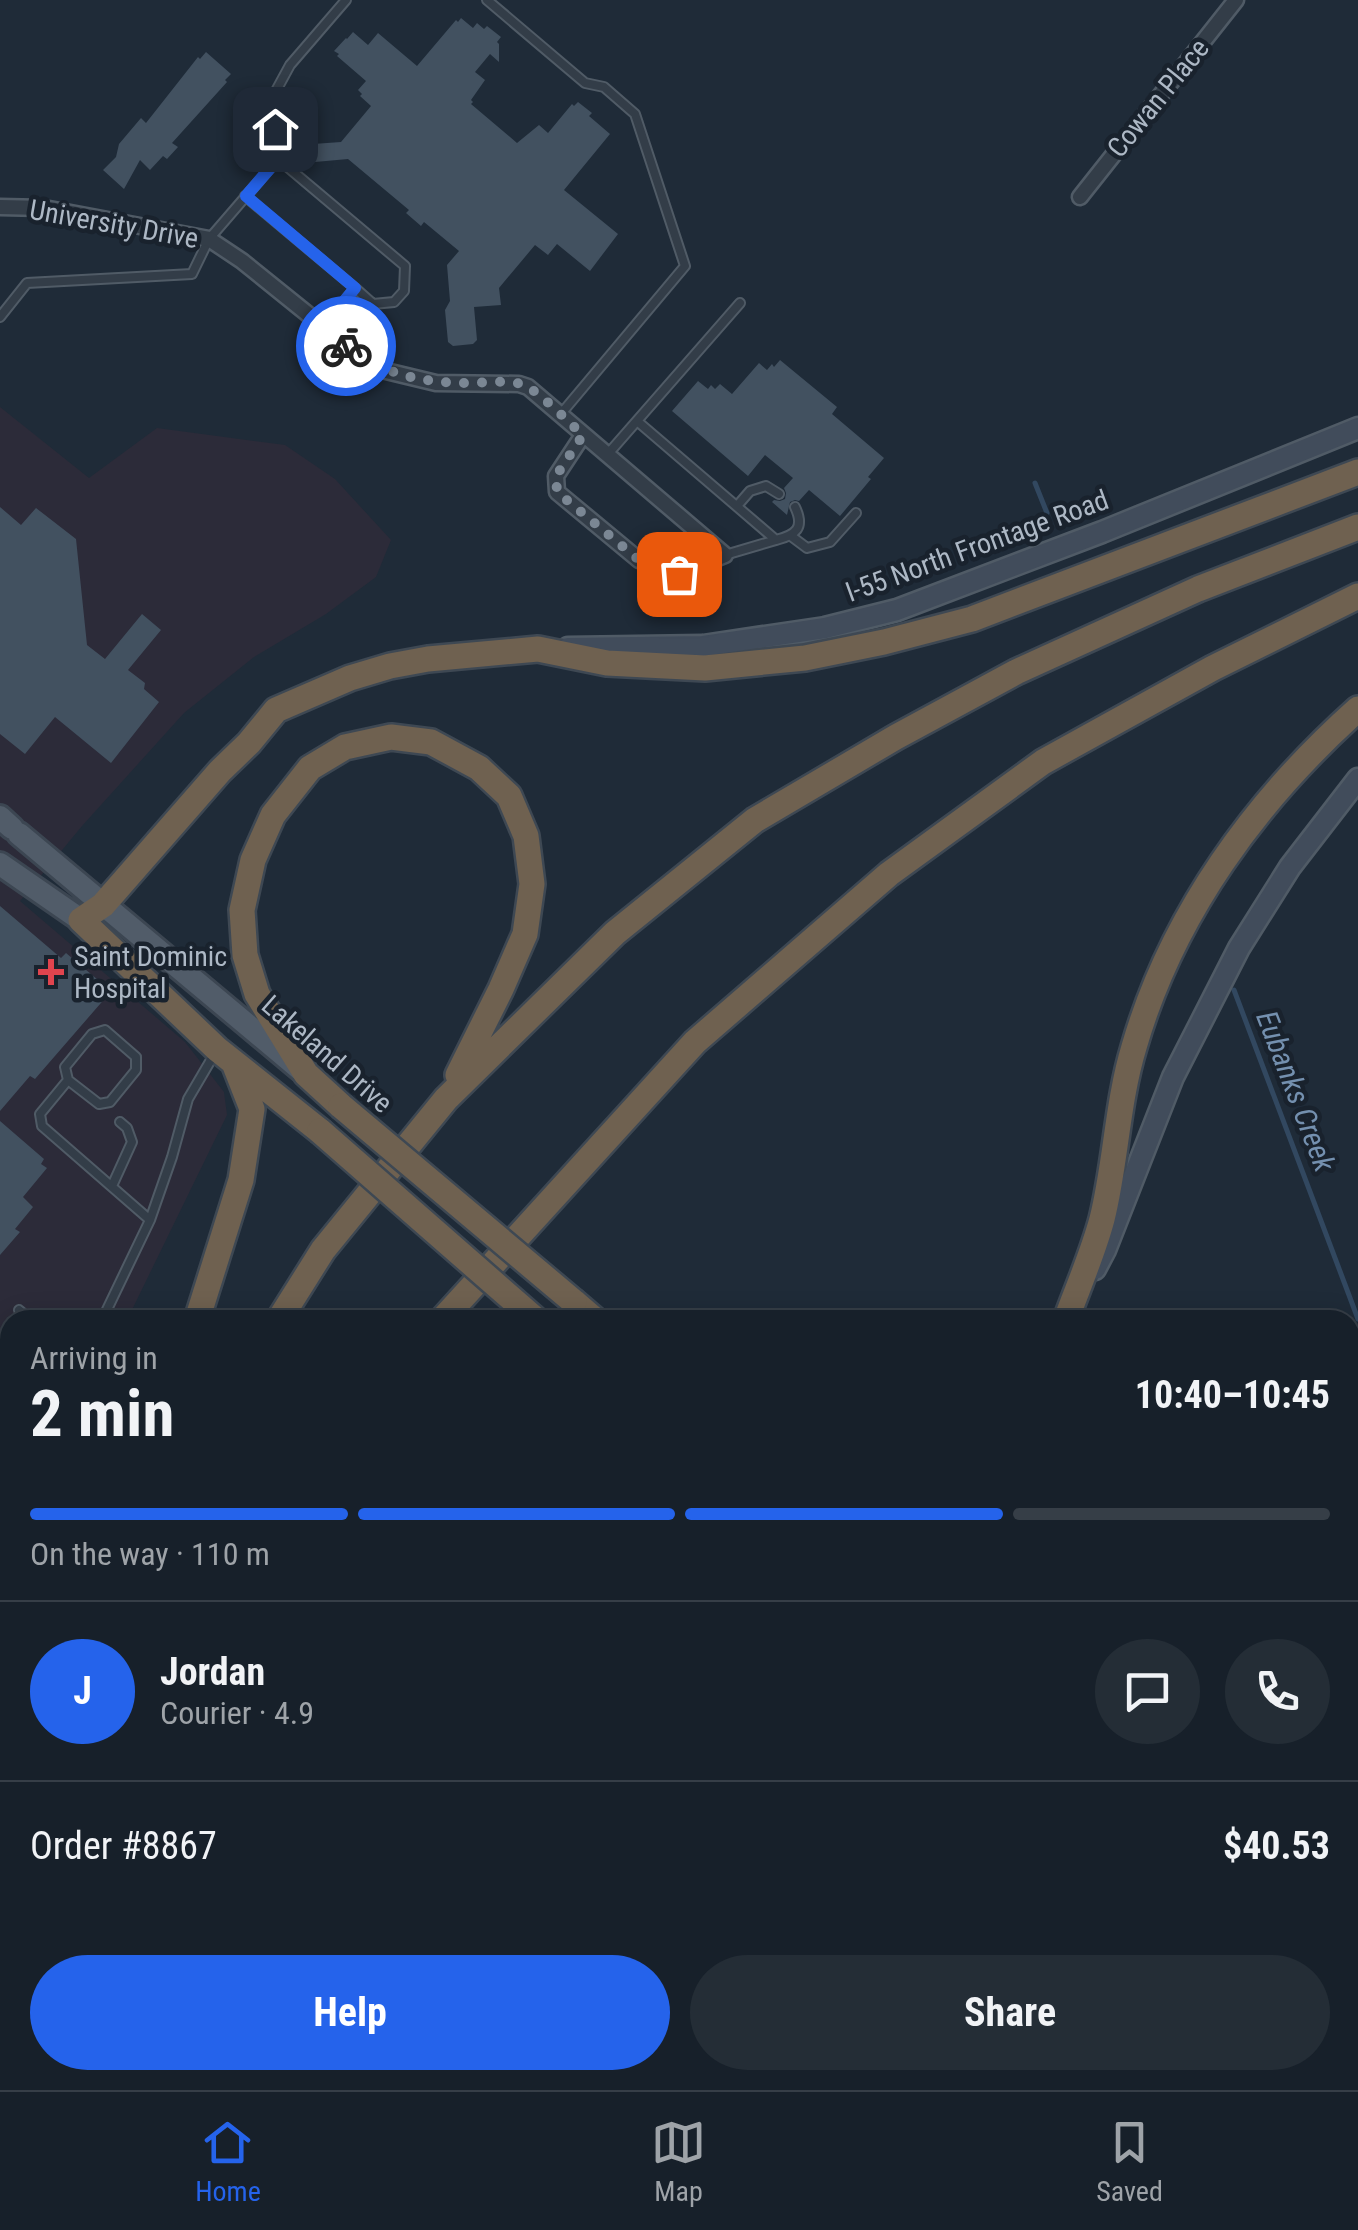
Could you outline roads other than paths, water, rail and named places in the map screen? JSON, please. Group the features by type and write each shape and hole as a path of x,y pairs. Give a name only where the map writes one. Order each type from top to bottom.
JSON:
{"highway":[{"path":"525,1310 224,1054 81,920 103,905 276,710 350,678 428,659 538,649 608,663 705,668 805,658 884,642 972,619 1358,472"},
{"path":"285,1310 323,1250 446,1099 615,932 755,820 1016,672 1198,589 1358,526"},
{"path":"451,1310 694,1042 889,874 1043,762 1213,668 1358,596"},
{"path":"1071,1310 1102,1220 1133,1050 1161,968 1204,890 1263,806 1358,709"},
{"path":"306,1074 258,994 245,954 242,910 253,860 274,815 310,768 345,746 390,737 431,742 478,768 509,796 526,836 532,884 524,934 446,1099"},
{"path":"199,1310 241,1180 252,1109 224,1054"},
{"name":"Lakeland Drive","path":"306,1074 583,1310"}],"main road":[{"name":"Lakeland Drive","path":"10,826 306,1074"},
{"path":"0,864 81,920"}],"street":[{"name":"Cowan Place","path":"1080,196 1236,0"},
{"name":"University Drive","path":"0,207 44,208 209,239 366,361 386,371 436,384 528,387 725,555"},
{"name":"I-55 North Frontage Road","path":"538,649 703,646 825,628 898,610 1358,428"},
{"path":"583,435 556,476 557,492 608,536 639,560 679,574 725,555"},
{"path":"1073,1310 1106,1250 1174,1077 1239,948 1290,867 1358,779"}],"lane":[{"path":"246,196 374,304 394,302 404,290 406,266 278,159 271,100 290,65 346,0"},
{"path":"487,0 585,82 604,87 635,114 685,266 560,414"},
{"path":"0,317 27,283 192,274 209,239 278,159"},
{"path":"323,327 355,288"},
{"path":"607,455 740,303"},
{"path":"637,421 776,540"},
{"path":"737,506 750,491 766,486 779,494"},
{"path":"725,555 791,536 799,527 795,507"},
{"path":"791,536 807,548 830,542 856,513"},
{"path":"105,1030 136,1057 136,1070 110,1102 99,1104 68,1080 65,1068 92,1034 105,1030"},
{"path":"107,1310 150,1220 188,1099 224,1054"},
{"path":"68,1080 40,1114 42,1126 150,1220"},
{"path":"112,1186 132,1142 120,1122"}],"waterway":[{"name":"Eubanks Creek","path":"1035,483 1047,513"},
{"name":"Eubanks Creek","path":"1234,990 1355,1310"}],"place":[{"name":"Saint Dominic Hospital","path":"51,972"}]}
